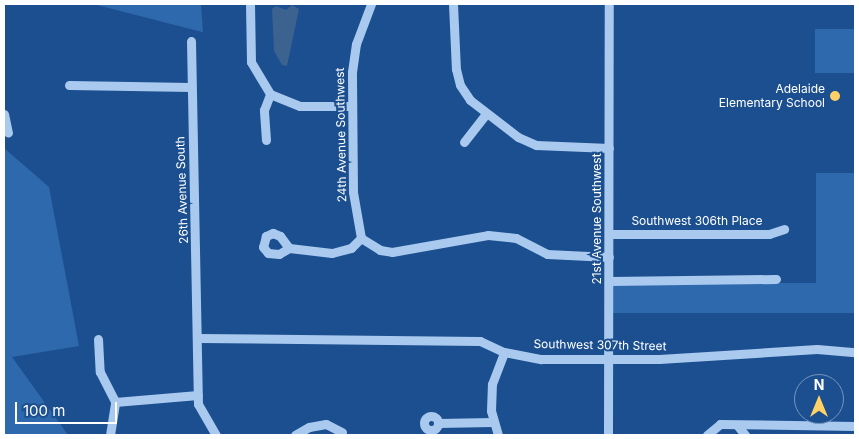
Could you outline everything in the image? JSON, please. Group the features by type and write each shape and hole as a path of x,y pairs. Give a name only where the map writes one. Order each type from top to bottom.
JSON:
{"street":[{"path":"250,4 251,62 270,94 300,106 351,106"},
{"name":"24th Avenue Southwest","path":"361,238 353,192 351,106 353,56 370,4"},
{"path":"453,4 459,82 470,100 518,137 536,145 609,148"},
{"name":"21st Avenue Southwest","path":"608,435 609,4"},
{"name":"26th Avenue South","path":"191,41 198,394 201,412 216,435"},
{"path":"69,86 191,87"},
{"path":"266,140 264,110 270,94"},
{"path":"4,114 8,133"},
{"path":"464,142 486,114"},
{"name":"Southwest 306th Place","path":"609,234 770,234 784,229"},
{"path":"289,248 332,253 351,248 361,238 380,250 392,252 471,237 506,236 547,254 609,257"},
{"path":"609,281 776,279"},
{"name":"Southwest 307th Street","path":"198,338 480,341 504,352 541,359 666,359 817,349 855,352"},
{"path":"98,339 100,372 115,402 110,435"},
{"path":"498,435 492,422 492,384 504,352"},
{"path":"115,402 198,394"},
{"path":"438,423 492,422"},
{"path":"295,435 309,427 326,424 342,432"},
{"path":"707,435 720,424 855,426"},
{"path":"736,425 745,435"}],"shaded area":[{"path":"93,4 201,4 203,32 202,32"},
{"path":"292,5 299,9 287,66 282,65 274,51 272,9 276,6 286,10"},
{"path":"815,29 855,29 855,73 815,73"},
{"path":"4,148 49,187 79,346 12,357 68,435 4,435"},
{"path":"816,173 855,173 855,313 609,313 609,283 816,283"}],"place":[{"name":"Adelaide Elementary School","path":"835,96"}]}
